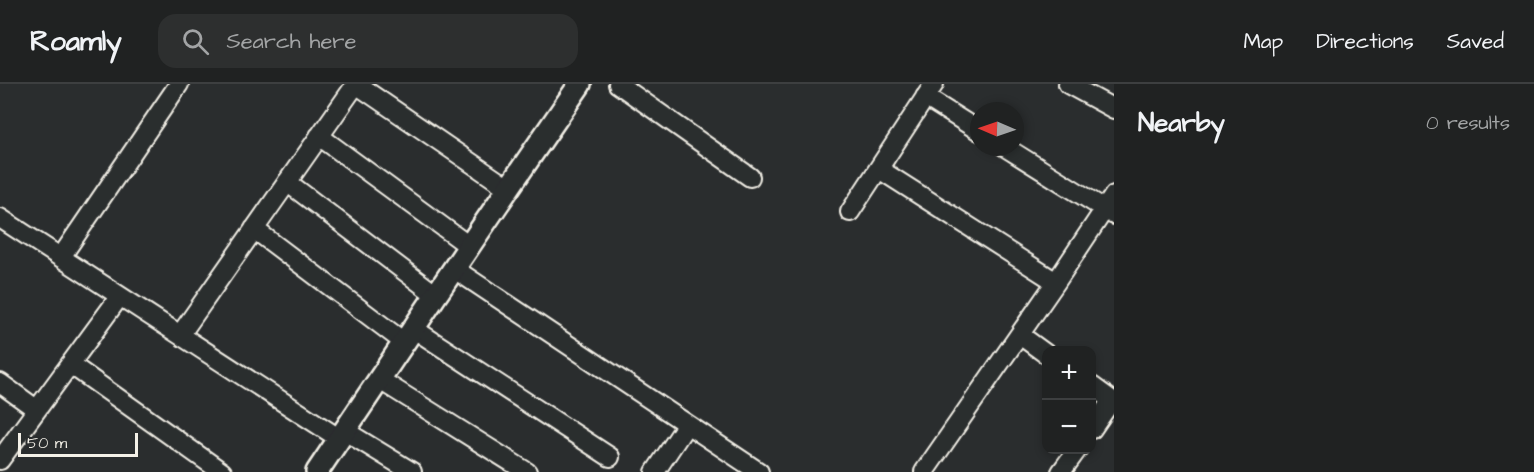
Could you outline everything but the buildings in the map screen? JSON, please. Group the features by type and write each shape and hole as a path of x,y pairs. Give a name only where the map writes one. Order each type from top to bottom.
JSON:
{"street":[{"path":"61,257 179,84"},
{"path":"180,335 356,84 508,188"},
{"path":"317,472 410,336 453,268 580,84"},
{"path":"618,84 750,177"},
{"path":"1068,84 1114,109"},
{"path":"850,212 930,91 970,124"},
{"path":"320,136 469,246"},
{"path":"924,472 1111,207 1021,156"},
{"path":"879,169 1056,282"},
{"path":"287,182 436,295"},
{"path":"0,218 180,335 342,435 412,472"},
{"path":"254,229 410,336 610,457"},
{"path":"453,268 759,472"},
{"path":"0,460 120,296"},
{"path":"1020,334 1042,350"},
{"path":"70,364 222,472"},
{"path":"380,380 527,472"},
{"path":"0,383 36,409"},
{"path":"1096,389 1113,401 1096,424"},
{"path":"655,472 687,424"},
{"path":"1061,472 1074,454"}]}
